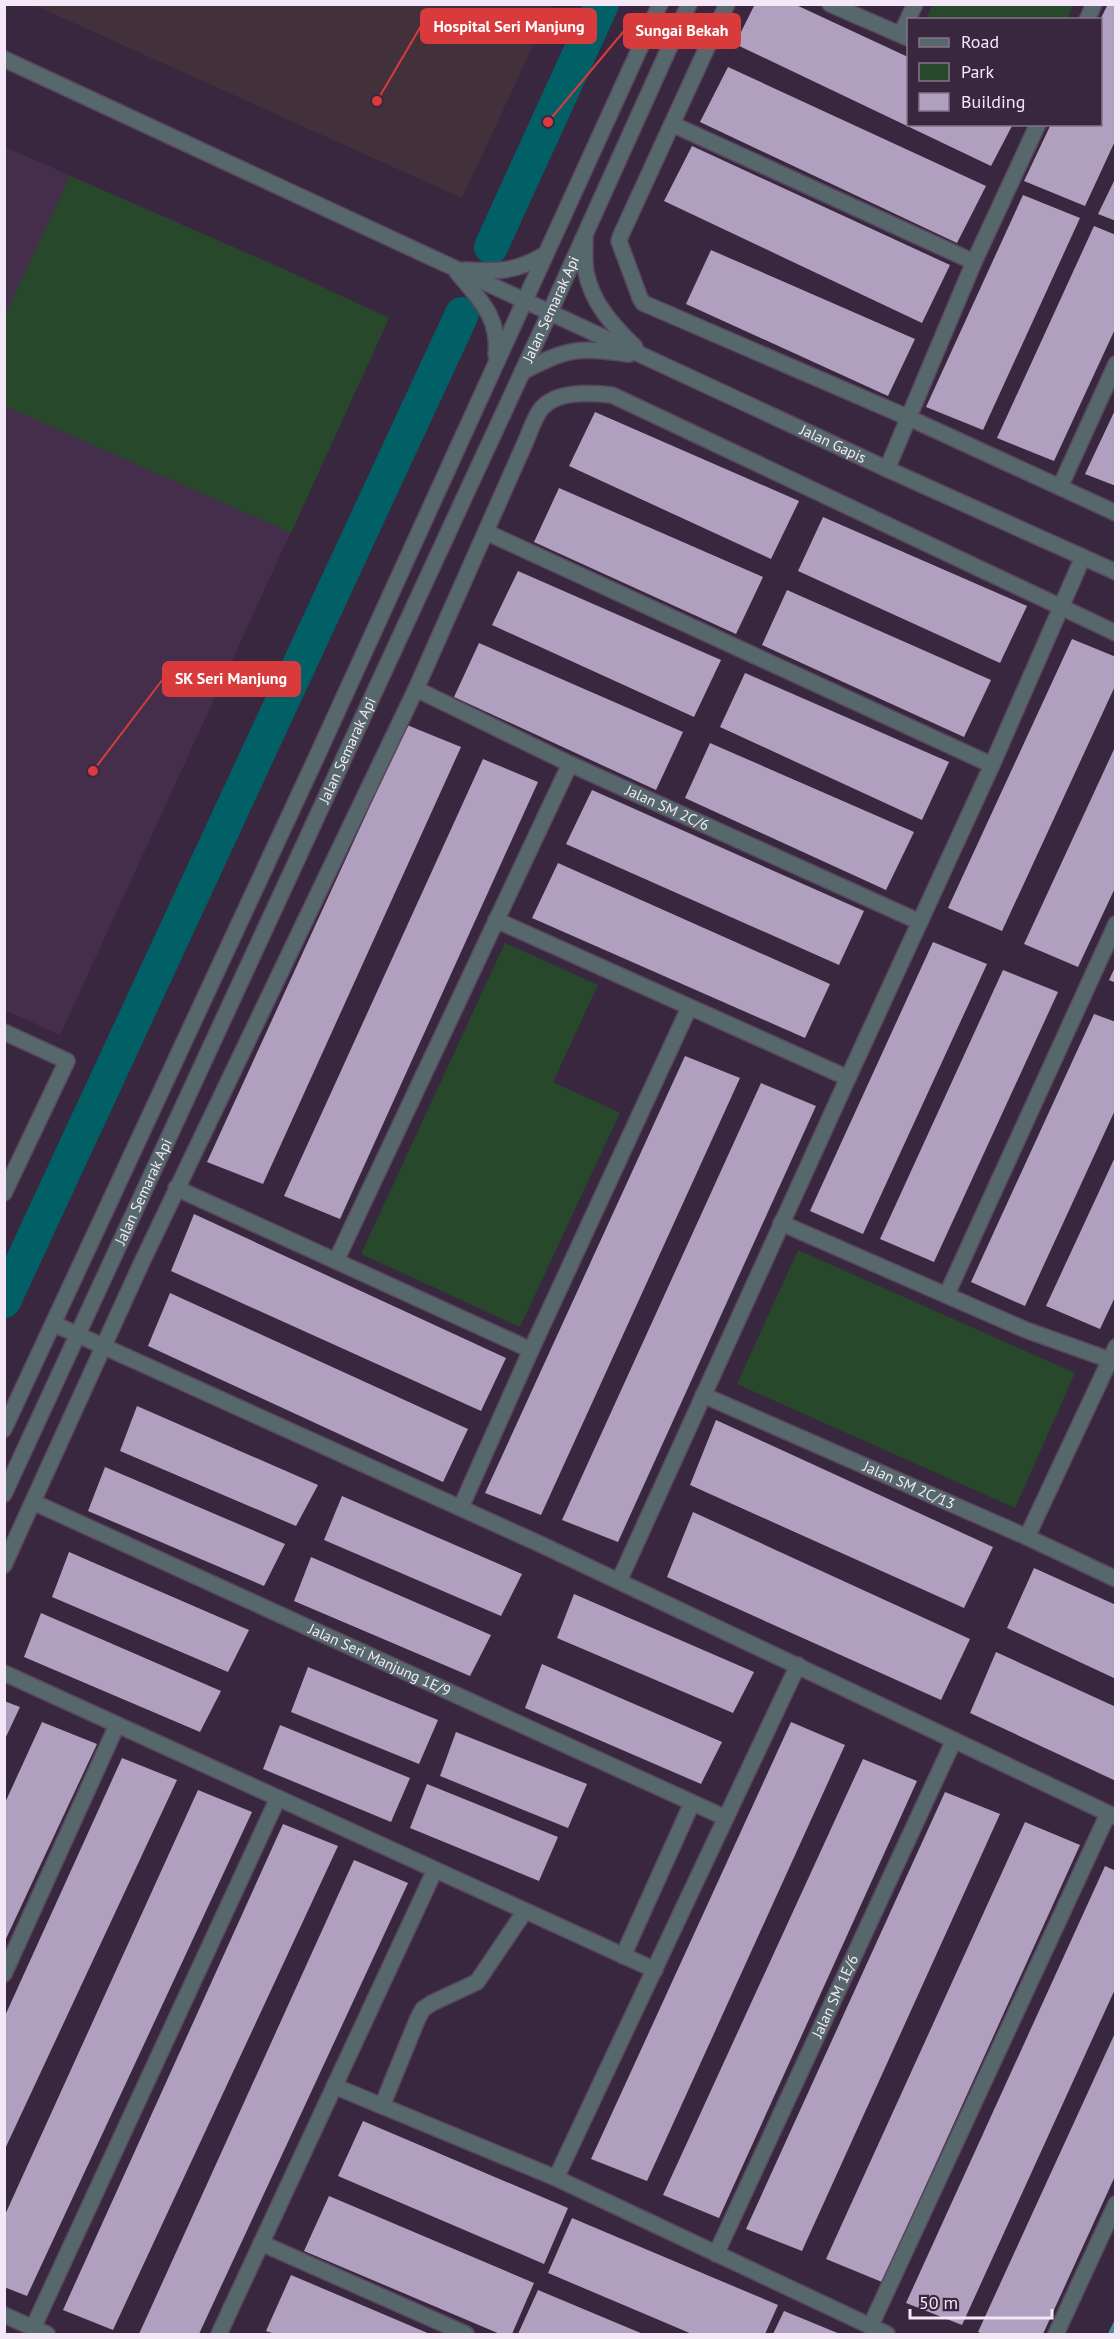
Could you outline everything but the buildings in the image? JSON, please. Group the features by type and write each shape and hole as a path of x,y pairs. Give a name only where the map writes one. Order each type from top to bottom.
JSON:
{"street":[{"name":"Jalan Semarak Api","path":"4,1430 495,367 660,4"},
{"name":"Jalan Semarak Api","path":"4,1494 522,372 688,4"},
{"path":"727,4 634,204 620,241 643,303 907,417 1116,513"},
{"path":"830,4 905,36"},
{"path":"1088,18 1094,4"},
{"name":"Jalan Gapis","path":"4,59 887,469 1116,572"},
{"path":"672,124 974,262"},
{"path":"887,469 974,262 1037,126"},
{"path":"585,232 585,270 599,306 614,327 644,356"},
{"path":"455,269 498,272 515,269 546,254"},
{"path":"455,269 481,302 496,327 498,341 495,367"},
{"path":"522,372 553,356 589,348 644,356"},
{"path":"1060,487 1116,364"},
{"path":"4,1565 177,1188 416,690 540,411 550,400 584,393 612,395 1116,633"},
{"path":"486,532 993,765"},
{"path":"619,1581 781,1223 993,765 1083,557"},
{"name":"Jalan SM 2C/6","path":"416,690 570,764 920,922"},
{"path":"336,1261 570,764"},
{"path":"496,920 848,1078"},
{"path":"947,1294 1116,924"},
{"path":"461,1507 689,1008"},
{"path":"4,1032 68,1061 4,1193"},
{"path":"177,1188 531,1350"},
{"path":"781,1223 1026,1330 1113,1353 1027,1538"},
{"path":"54,1324 461,1507 1112,1815 870,2327"},
{"name":"Jalan SM 2C/13","path":"703,1395 1116,1579"},
{"name":"Jalan Seri Manjung 1E/9","path":"33,1502 726,1818"},
{"path":"556,2178 798,1665"},
{"path":"4,1673 655,1970"},
{"path":"4,1974 117,1725"},
{"name":"Jalan SM 1E/6","path":"716,2254 954,1740"},
{"path":"4,2315 40,2331 278,1798"},
{"path":"623,1956 692,1803"},
{"path":"219,2334 435,1870"},
{"path":"382,2106 423,2009 477,1983 525,1911"},
{"path":"334,2086 556,2178 887,2334"},
{"path":"1056,2334 1116,2204"},
{"path":"261,2244 466,2334"}],"shaded area":[{"path":"34,5 552,5 462,198"},
{"path":"5,147 288,271 389,318 60,1035 5,1010"}],"green space":[{"path":"933,4 1074,4 1068,18 926,18"},
{"path":"70,176 288,271 389,318 291,533 5,406 5,315"},
{"path":"505,943 598,985 553,1082 620,1113 520,1327 361,1254"},
{"path":"798,1250 1075,1373 1015,1508 737,1384"}],"waterway":[{"path":"491,247 602,4"},
{"path":"4,1301 462,314"},
{"path":"1111,2334 1116,2324"}],"place":[{"name":"Hospital Seri Manjung","path":"377,101"},
{"name":"Sungai Bekah","path":"548,122"},
{"name":"SK Seri Manjung","path":"93,771"}]}
